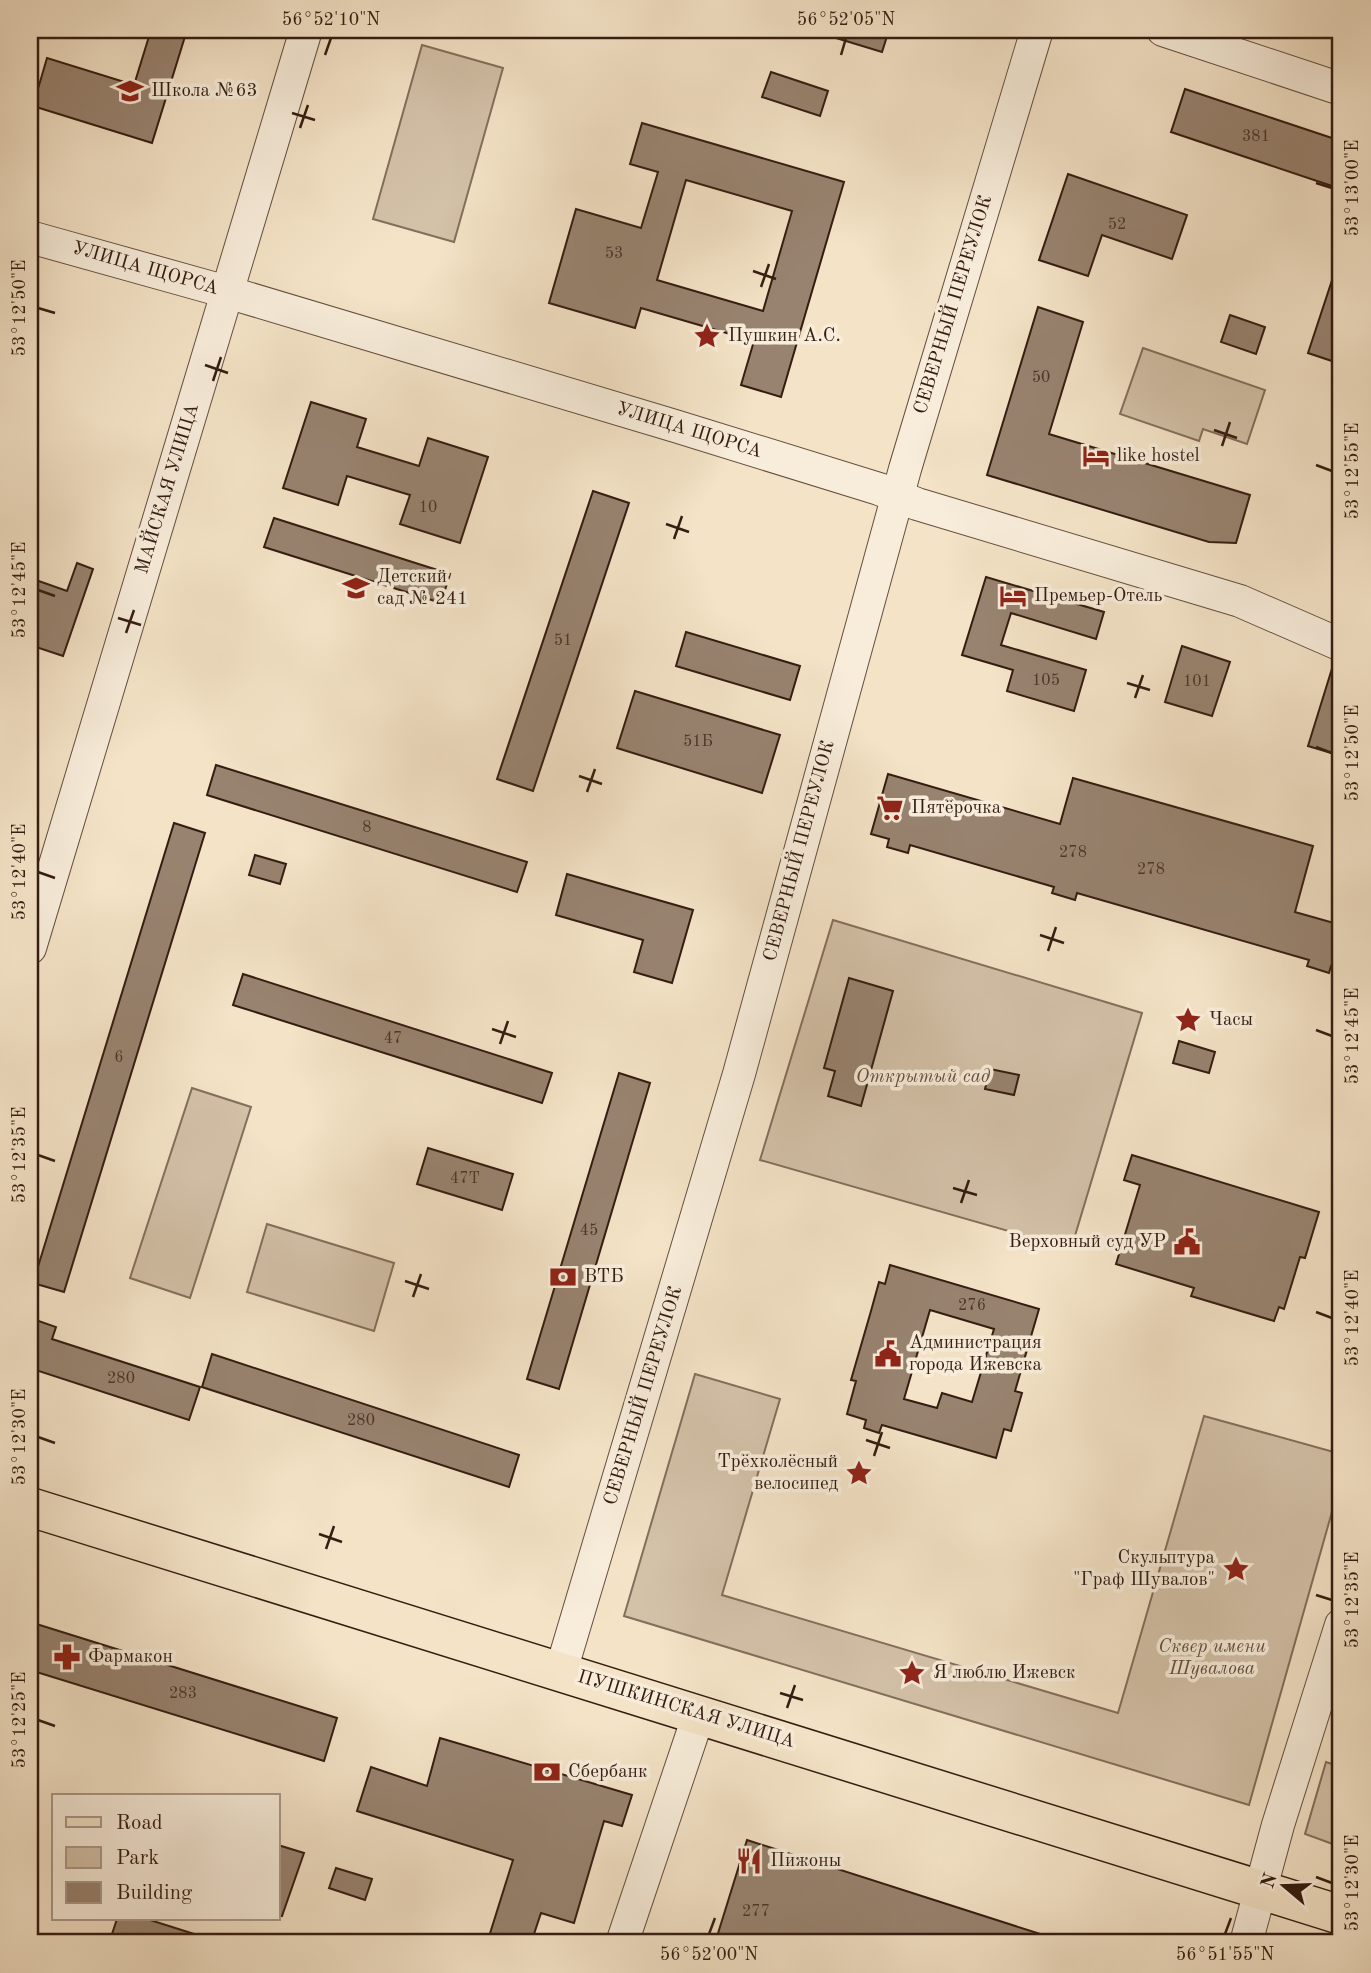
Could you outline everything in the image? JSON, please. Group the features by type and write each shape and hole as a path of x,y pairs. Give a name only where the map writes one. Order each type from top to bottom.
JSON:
{"main road":[{"name":"ПУШКИНСКАЯ УЛИЦА","path":"30,1507 1341,1915"}],"street":[{"name":"МАЙСКАЯ УЛИЦА","path":"30,948 306,30"},
{"name":"СЕВЕРНЫЙ ПЕРЕУЛОК","path":"561,1671 739,1074 897,496 1037,30"},
{"path":"1163,30 1341,89"},
{"name":"УЛИЦА ЩОРСА","path":"30,237 227,292 675,426 1240,601 1341,645"},
{"path":"1247,1943 1278,1825 1341,1625"},
{"path":"622,1943 699,1714"}],"green space":[{"path":"422,45 503,68 454,242 373,219"},
{"path":"1143,348 1265,390 1247,444 1203,429 1199,441 1120,414"},
{"name":"Открытый сад","path":"833,920 1142,1013 1071,1249 760,1160"},
{"path":"192,1088 251,1107 190,1298 130,1278"},
{"path":"267,1224 394,1263 374,1331 247,1292"},
{"name":"Сквер имени Шувалова","path":"695,1374 780,1399 722,1595 1118,1713 1204,1416 1341,1454 1341,1480 1249,1805 624,1616"},
{"path":"1326,1762 1341,1767 1341,1847 1305,1834"}],"building":[{"path":"151,30 187,30 152,143 33,106 47,58 134,85"},
{"path":"824,30 889,30 882,52 823,34"},
{"path":"771,72 828,91 820,116 762,97"},
{"path":"1185,89 1341,141 1341,189 1171,132"},
{"path":"642,123 844,182 781,397 741,385 754,341 641,308 635,328 549,303 576,209 641,228 658,172 630,164","holes":["686,180 792,211 763,311 657,280"]},
{"path":"1068,174 1187,215 1172,259 1102,235 1088,276 1039,260"},
{"path":"1338,262 1341,262 1341,364 1308,353"},
{"path":"1038,307 1083,322 1049,434 1250,495 1236,543 1209,542 987,475"},
{"path":"1230,315 1265,327 1256,354 1221,342"},
{"path":"311,402 366,419 357,447 419,466 428,438 488,457 460,543 400,524 410,495 347,476 338,505 283,488"},
{"path":"593,491 629,503 533,791 497,779"},
{"path":"274,518 450,574 441,603 264,547"},
{"path":"77,563 93,569 63,656 30,645 30,578 67,591"},
{"path":"986,577 1104,612 1096,639 1011,613 1001,645 1086,670 1074,711 1007,691 1013,670 962,655"},
{"path":"686,632 800,666 790,700 676,666"},
{"path":"1182,646 1230,662 1212,716 1165,702"},
{"path":"1334,662 1341,663 1341,756 1308,746"},
{"path":"635,691 780,735 762,793 617,748"},
{"path":"216,765 527,862 517,892 207,795"},
{"path":"888,774 1060,824 1073,778 1313,846 1295,912 1341,925 1341,969 1331,966 1329,973 1307,966 1309,960 1077,893 1075,900 1052,893 1054,887 910,845 908,853 887,847 889,839 871,834"},
{"path":"174,823 205,833 64,1292 33,1283"},
{"path":"255,855 286,864 280,884 249,875"},
{"path":"567,874 693,910 672,983 634,972 643,940 556,915"},
{"path":"243,974 552,1073 542,1103 233,1005"},
{"path":"849,978 893,991 861,1106 828,1096 835,1071 824,1068"},
{"path":"1179,1041 1215,1052 1209,1073 1173,1063"},
{"path":"990,1069 1019,1075 1014,1095 985,1089"},
{"path":"619,1073 650,1083 559,1389 527,1379"},
{"path":"428,1148 513,1174 502,1210 417,1184"},
{"name":"Верховный суд УР","path":"1132,1155 1319,1212 1305,1258 1300,1257 1284,1309 1279,1307 1274,1321 1191,1296 1194,1288 1116,1264 1140,1185 1124,1180"},
{"name":"Администрация города Ижевска","path":"890,1265 1039,1309 1015,1391 1022,1393 1011,1431 1004,1429 996,1458 882,1425 879,1433 864,1428 866,1420 847,1414 856,1381 851,1380 879,1282 885,1284","holes":["930,1310 994,1329 972,1402 942,1393 937,1408 904,1399"]},
{"path":"30,1318 56,1327 52,1339 200,1387 189,1420 39,1371 30,1377"},
{"path":"212,1354 519,1455 509,1487 202,1387"},
{"path":"30,1622 337,1718 324,1761 30,1670"},
{"path":"440,1738 632,1795 622,1826 604,1821 574,1923 541,1913 531,1943 487,1943 513,1860 357,1811 371,1767 427,1786"},
{"path":"747,1840 1059,1940 1058,1943 715,1943"},
{"path":"280,1846 304,1853 280,1916"},
{"path":"336,1868 372,1879 365,1900 329,1888"},
{"path":"117,1920 150,1920 213,1940 212,1943 109,1943"}],"place":[{"name":"Школа №63","path":"130,91"},
{"name":"Пушкин А.С.","path":"707,336"},
{"name":"like hostel","path":"1096,456"},
{"name":"Детский сад № 241","path":"356,588"},
{"name":"Премьер-Отель","path":"1013,596"},
{"name":"Пятёрочка","path":"890,808"},
{"name":"Часы","path":"1188,1020"},
{"name":"Верховный суд УР","path":"1187,1242"},
{"name":"ВТБ","path":"563,1277"},
{"name":"Администрация города Ижевска","path":"888,1354"},
{"name":"Трёхколёсный велосипед","path":"859,1473"},
{"name":"Скульптура \"Граф Шувалов\"","path":"1236,1569"},
{"name":"Фармакон","path":"67,1657"},
{"name":"Я люблю Ижевск","path":"912,1673"},
{"name":"Сбербанк","path":"547,1772"},
{"name":"Пижоны","path":"749,1861"}]}
